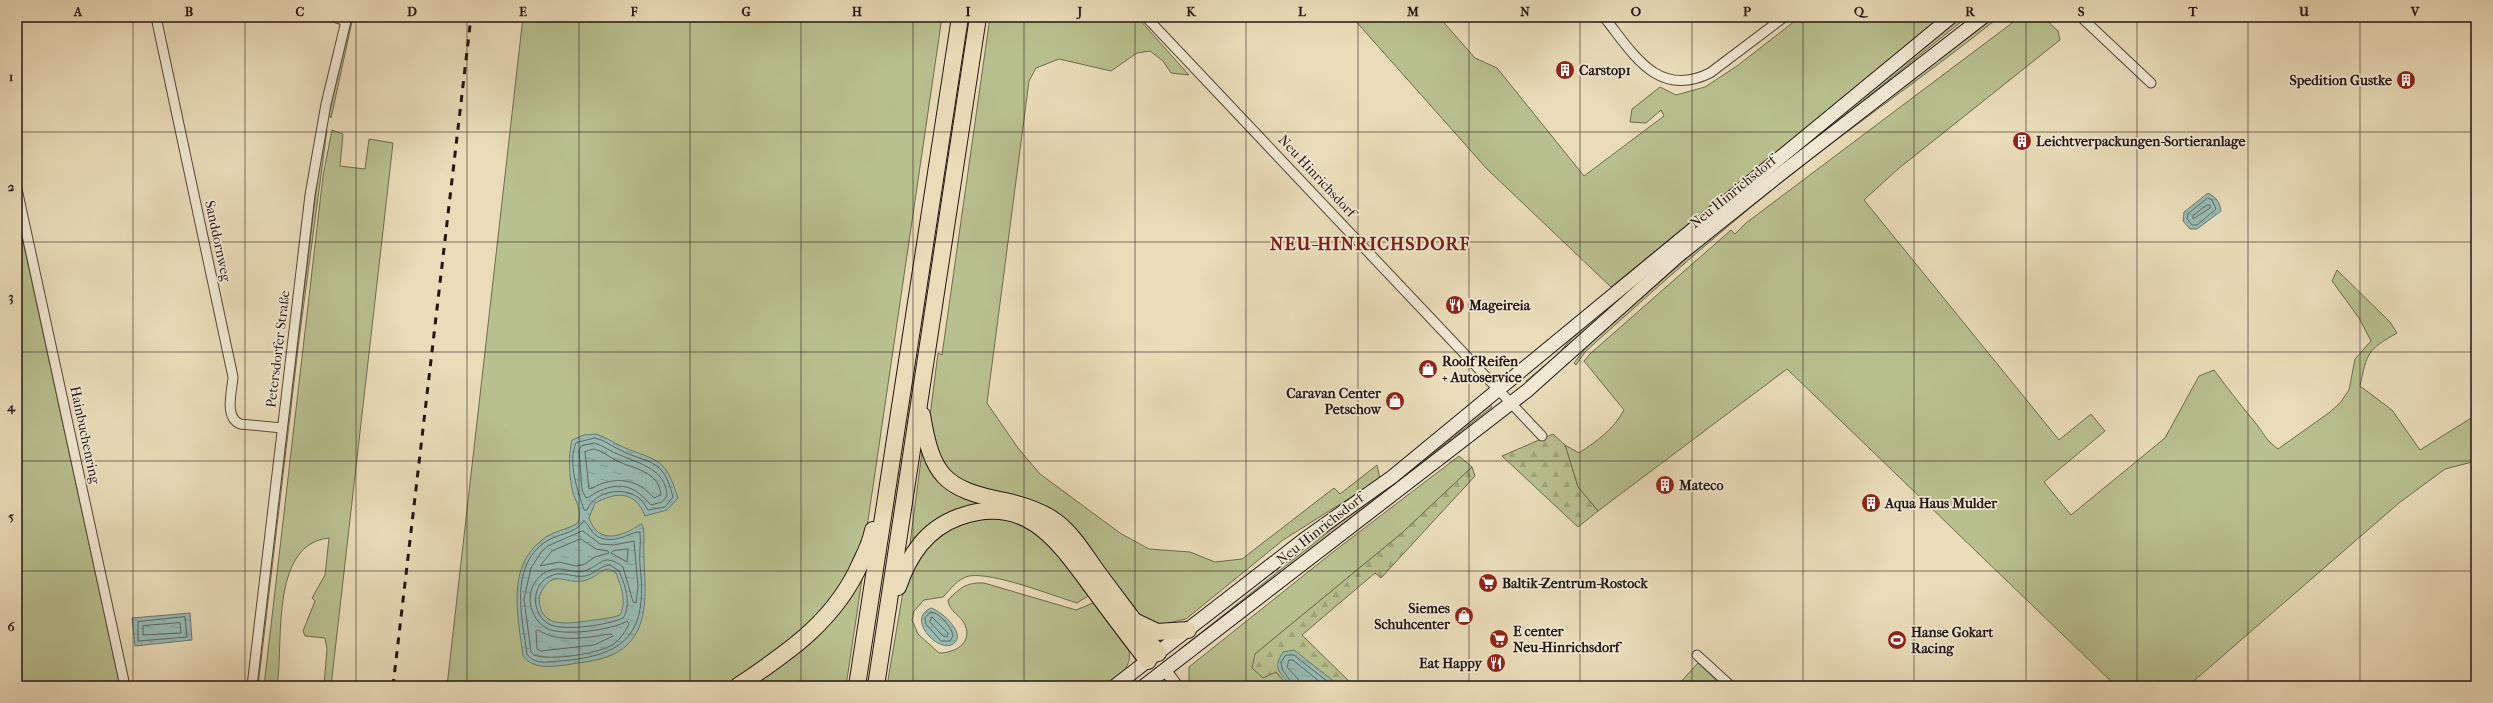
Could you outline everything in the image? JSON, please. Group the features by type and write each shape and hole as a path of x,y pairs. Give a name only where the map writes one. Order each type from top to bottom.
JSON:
{"highway":[{"path":"857,686 960,17"},
{"path":"876,686 978,17"},
{"path":"919,401 929,453 938,470 946,479 965,491 1027,506 1056,521 1074,540 1132,618 1153,657"},
{"path":"738,686 799,643 834,609 858,570 872,536 876,513 887,485"},
{"path":"885,628 908,560 922,541 936,529 956,518 979,512 999,512 1028,519 1053,536 1153,657"},
{"path":"1132,618 1142,626 1157,632 1188,630"}],"main road":[{"name":"Neu Hinrichsdorf","path":"1115,686 1306,538 1370,494 1517,376 1951,17"},
{"name":"Neu Hinrichsdorf","path":"1144,686 1512,403 1678,256 1778,176 1983,17"},
{"path":"1512,403 1508,395 1510,387 1517,376"},
{"path":"1498,413 1499,390"},
{"path":"1153,657 1165,670"}],"street":[{"name":"Sanddornweg","path":"156,17 233,377 230,414 233,421 240,424 282,428"},
{"path":"334,17 346,19"},
{"name":"Neu Hinrichsdorf","path":"1146,17 1542,436"},
{"path":"1604,17 1637,59 1649,70 1670,81 1698,79 1710,73 1784,17"},
{"path":"2081,17 2151,83"},
{"name":"Petersdorfer Straße","path":"252,686 311,188 326,104 346,19"},
{"name":"Hainbuchenring","path":"17,189 125,686"},
{"path":"1697,655 1731,686"},
{"path":"1165,670 1177,686"}],"green space":[{"path":"351,17 353,17 331,118 329,114"},
{"path":"523,17 942,17 866,534 840,593 791,644 730,686 447,686"},
{"path":"990,17 1137,17 1189,75 1171,73 1163,61 1150,51 1137,53 1111,71 1059,59 1036,68 1029,81 987,403 1018,448 1040,474 1120,533 1149,549 1190,552 1215,562 1242,559 1334,488 1340,494 1377,465 1380,479 1283,540 1186,619 1164,624 1155,623 1138,616 1077,534 977,490 941,466 929,424 938,353 942,355"},
{"path":"1352,17 1439,17 1475,58 1497,68 1584,176 1664,116 1661,110 1646,123 1630,122 1632,109 1660,87 1676,95 1705,87 1737,66 1800,17 1941,17 1611,287 1487,169"},
{"path":"1958,17 1967,17 1673,254 1527,383 1526,381 1558,354 1573,337 1672,251"},
{"path":"1995,17 1999,17 1751,207 1612,327 1585,352 1576,365 1574,363 1587,346 1735,216"},
{"path":"2020,17 2043,17 2058,31 2060,40 1898,169 1864,200 2059,440 2091,414 2105,431 2044,482 2071,515 2165,438 2199,376 2214,370 2266,438 2278,449 2330,412 2340,403 2349,390 2355,359 2371,341 2359,318 2332,281 2337,270 2390,322 2397,333 2380,344 2370,354 2367,359 2360,386 2392,410 2420,450 2476,415 2476,461 2445,469 2399,503 2188,686 2116,686 1787,369 1598,511 1578,487 1565,445 1579,453 1610,429 1624,410 1584,361 1591,353 1731,230 1735,234 1746,223"},
{"path":"327,130 299,340 258,686 256,686 318,175 324,133"},
{"path":"332,130 343,134 340,166 365,169 369,139 393,143 331,686 324,686 327,649 325,638 305,636 303,631 315,601 312,598 325,575 329,538 310,544 297,558 288,577 283,599 277,686 264,686 323,176"},
{"path":"17,214 120,686 17,686"},
{"path":"1490,404 1492,407 1180,652 1179,650"},
{"path":"1553,434 1565,445 1578,487 1598,511 1578,527 1502,456"},
{"path":"922,452 974,499 1074,551 988,507 909,551"},
{"path":"1459,456 1472,467 1402,533 1255,654 1276,672 1288,686 1194,686 1189,680 1189,667 1333,552"},
{"path":"1472,467 1475,476 1381,578 1375,573 1302,635 1354,686 1288,686 1276,672 1263,678 1252,668 1255,654 1402,533"},
{"path":"975,516 1012,518 1048,541 1088,596 1077,603 992,577 969,576 958,582 943,597 924,600 914,611 912,620 918,634 939,653 945,653 961,646 967,632 965,625 953,611 948,600 960,589 972,584 984,583 1076,610 1093,603 1129,651 1128,663 1123,672 1106,686 887,686 906,574 936,534"},
{"path":"864,566 846,686 746,686 773,667"},
{"path":"1698,663 1722,686 1677,686"}],"water":[{"path":"2208,193 2217,200 2221,211 2197,229 2190,229 2183,221 2184,212"},
{"path":"584,435 600,435 659,463 669,475 678,498 667,510 645,516 636,501 624,496 617,495 595,503 589,518 593,527 604,535 619,535 634,529 641,524 643,526 645,597 641,622 629,644 612,655 592,661 565,665 542,666 532,663 523,656 517,609 519,578 523,564 531,551 542,540 578,523 579,511 572,487 570,453 572,440","holes":["609,569 616,573 623,599 620,615 604,619 562,623 548,619 543,614 540,607 539,597 544,587 550,581 555,579 581,581 589,579"]},
{"path":"931,608 947,619 956,631 956,641 951,645 945,646 938,643 926,633 922,619 924,613"},
{"path":"190,613 192,640 135,646 132,618"},
{"path":"1294,650 1338,686 1292,686 1281,674 1278,663 1283,652"}],"railway":[{"path":"393,686 471,17"}],"place":[{"name":"Carstop1","path":"1565,70"},
{"name":"Spedition Gustke","path":"2406,80"},
{"name":"Leichtverpackungen-Sortieranlage","path":"2022,141"},
{"name":"Mageireia","path":"1455,305"},
{"name":"Roolf Reifen + Autoservice","path":"1428,369"},
{"name":"Caravan Center Petschow","path":"1395,401"},
{"name":"Mateco","path":"1665,485"},
{"name":"Aqua Haus Mulder","path":"1871,503"},
{"name":"Baltik-Zentrum-Rostock","path":"1488,583"},
{"name":"Siemes Schuhcenter","path":"1464,616"},
{"name":"E center Neu-Hinrichsdorf","path":"1499,639"},
{"name":"Hanse Gokart Racing","path":"1897,640"},
{"name":"Eat Happy","path":"1496,663"}],"district":[{"name":"NEU-HINRICHSDORF","path":"1370,244"}]}
